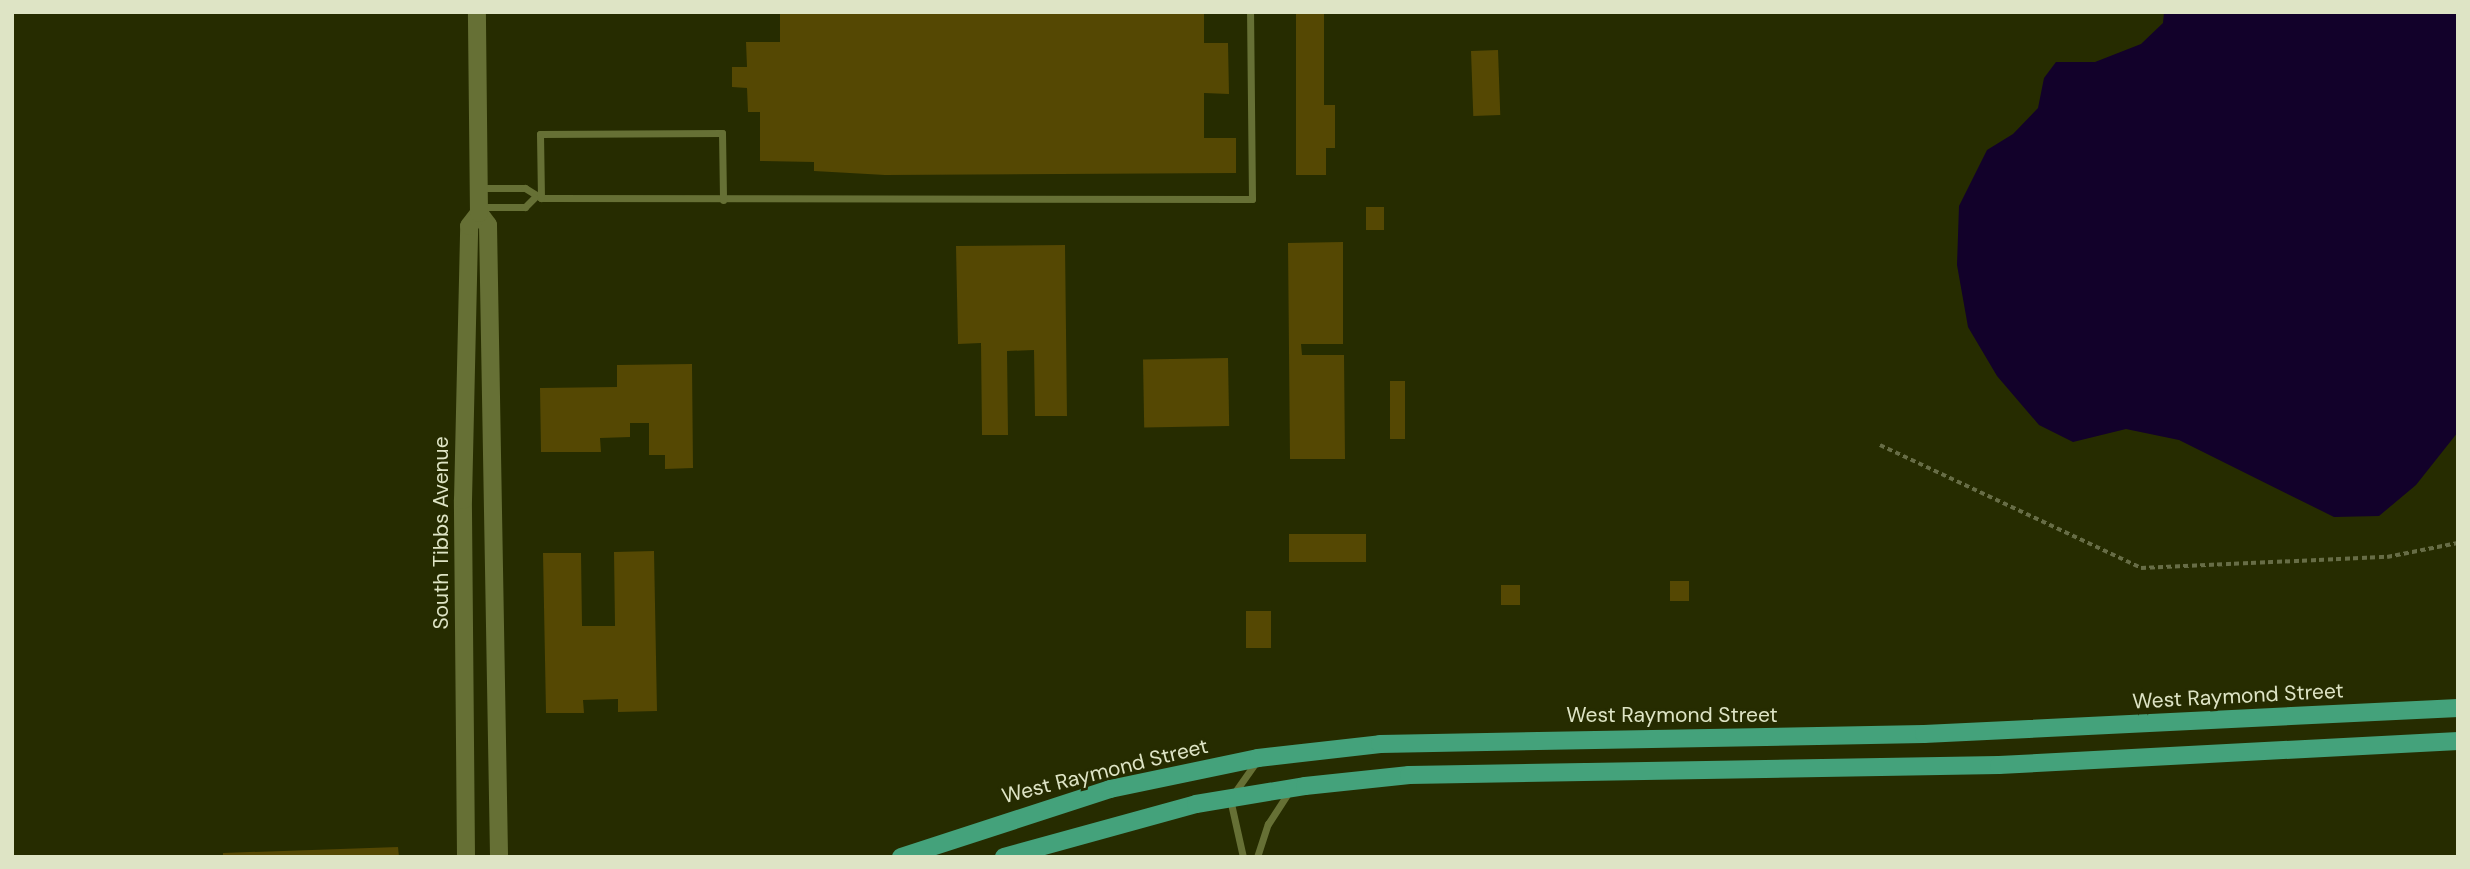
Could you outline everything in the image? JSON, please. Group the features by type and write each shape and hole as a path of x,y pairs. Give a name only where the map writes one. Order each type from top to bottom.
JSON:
{"main road":[{"name":"South Tibbs Avenue","path":"477,12 479,210 488,225 499,857"},
{"name":"South Tibbs Avenue","path":"466,857 463,500 469,226 479,210"},
{"name":"West Raymond Street","path":"901,857 1098,792 1258,758 1380,744 1495,739 1940,733 2458,708"},
{"path":"1939,766 1940,733"},
{"path":"1004,857 1135,817 1293,788 1409,775 1939,766 2458,741"}],"lane":[{"path":"479,210 525,207 538,198 1252,199 1250,12"},
{"path":"538,198 540,134 722,133 723,200"},
{"path":"479,188 525,188 538,198"},
{"path":"1243,857 1230,799 1258,758"},
{"path":"1257,857 1268,824 1293,788"}],"path":[{"path":"1880,445 2141,568 2387,557 2458,543"}],"shaded area":[{"path":"2164,12 2458,12 2458,432 2416,485 2379,516 2334,517 2179,440 2126,429 2073,442 2039,425 1997,376 1968,327 1957,265 1959,206 1987,150 2013,134 2038,108 2044,78 2056,62 2095,62 2141,44 2163,23"}],"building":[{"path":"780,12 1204,12 1204,43 1228,43 1229,94 1204,93 1204,138 1236,138 1236,173 885,175 814,171 814,162 760,161 760,112 748,112 747,88 732,87 732,67 747,67 746,42 780,42"},
{"path":"1296,12 1324,12 1324,105 1335,105 1335,148 1326,148 1326,175 1296,175"},
{"path":"1498,50 1500,115 1473,116 1471,51"},
{"path":"1366,207 1384,207 1384,230 1366,230"},
{"path":"1343,242 1343,344 1301,344 1302,355 1344,355 1345,459 1290,459 1288,243"},
{"path":"1065,245 1067,416 1035,416 1034,350 1007,351 1008,435 982,435 981,343 958,344 956,246"},
{"path":"1228,358 1229,426 1144,427 1143,359"},
{"path":"692,364 693,468 665,469 665,455 649,455 649,423 630,423 630,437 600,438 601,452 541,452 540,388 617,387 617,365"},
{"path":"1390,381 1405,381 1405,439 1390,439"},
{"path":"1289,534 1366,534 1366,562 1289,562"},
{"path":"654,551 657,711 618,712 618,699 583,700 584,713 546,713 543,553 581,553 582,626 615,626 614,552"},
{"path":"1670,581 1689,581 1689,601 1670,601"},
{"path":"1501,585 1520,585 1520,605 1501,605"},
{"path":"1246,611 1271,611 1271,648 1246,648"},
{"path":"398,847 399,857 223,857 223,853"}]}
